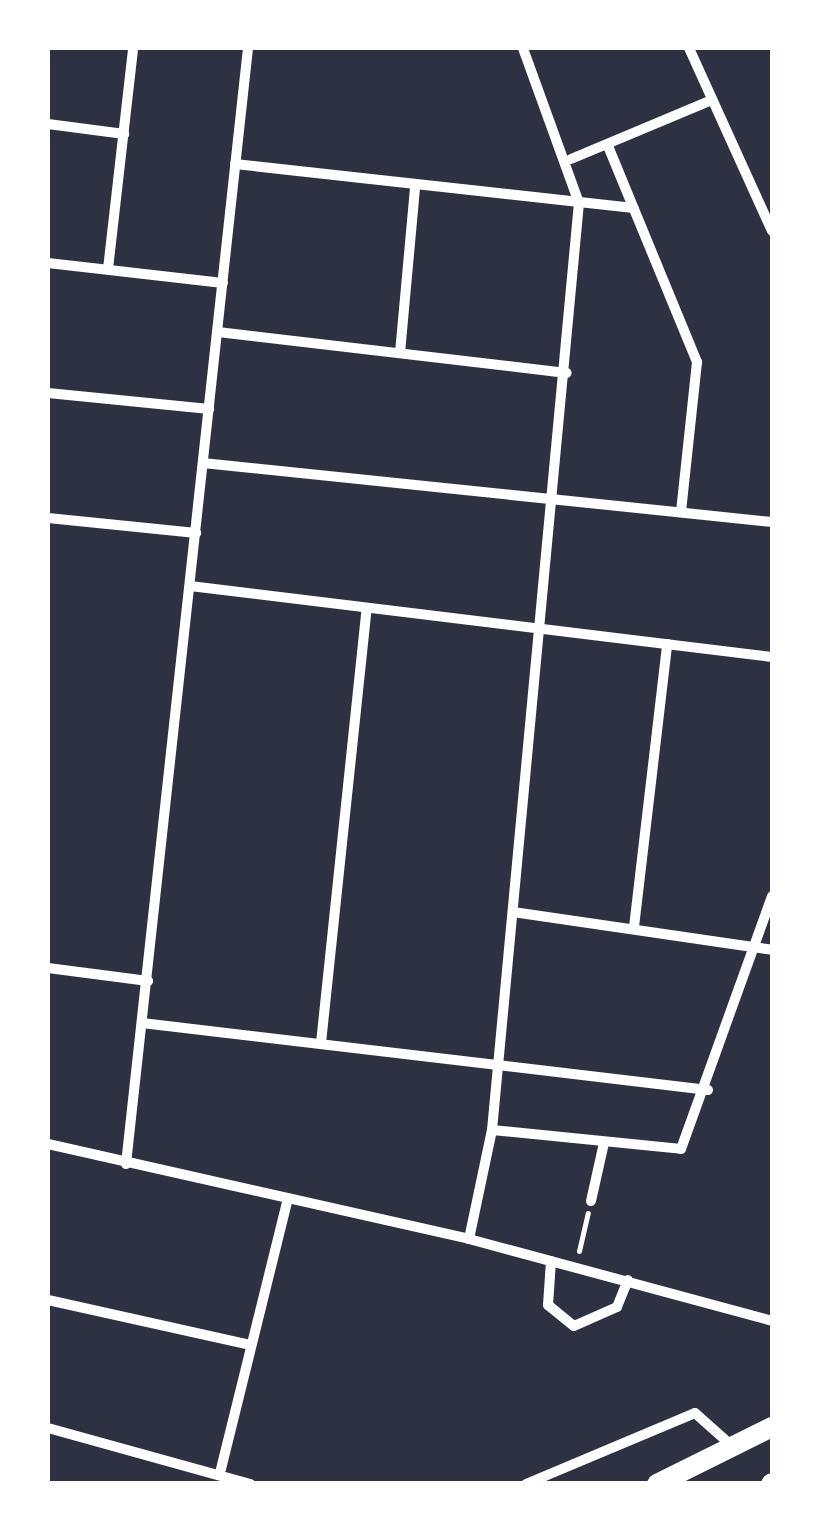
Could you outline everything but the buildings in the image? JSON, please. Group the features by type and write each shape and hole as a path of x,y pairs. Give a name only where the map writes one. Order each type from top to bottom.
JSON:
{"main road":[{"path":"657,1484 772,1427"}],"street":[{"path":"108,269 133,48"},
{"path":"126,1164 248,48"},
{"path":"468,1239 492,1130 568,374 580,204 571,159 522,48"},
{"path":"688,48 772,231"},
{"path":"571,159 712,100"},
{"path":"48,124 124,134"},
{"path":"608,146 696,362 681,512"},
{"path":"236,164 415,188 634,208"},
{"path":"400,353 415,188"},
{"path":"48,263 223,283"},
{"path":"218,332 568,374"},
{"path":"48,393 209,408"},
{"path":"203,463 772,522"},
{"path":"48,518 196,533"},
{"path":"190,586 772,657"},
{"path":"321,1043 367,608"},
{"path":"634,927 667,644"},
{"path":"492,1130 680,1149 708,1090 772,896"},
{"path":"513,912 772,950"},
{"path":"48,968 148,980"},
{"path":"142,1023 708,1090"},
{"path":"591,1200 604,1143"},
{"path":"48,1144 468,1239 772,1321"},
{"path":"221,1469 288,1198"},
{"path":"551,1261 548,1305 574,1326 618,1307 628,1280"},
{"path":"48,1300 251,1345"},
{"path":"526,1484 695,1414 732,1446"},
{"path":"48,1428 221,1469 250,1484"}],"path":[{"path":"576,1268 591,1200"}]}
